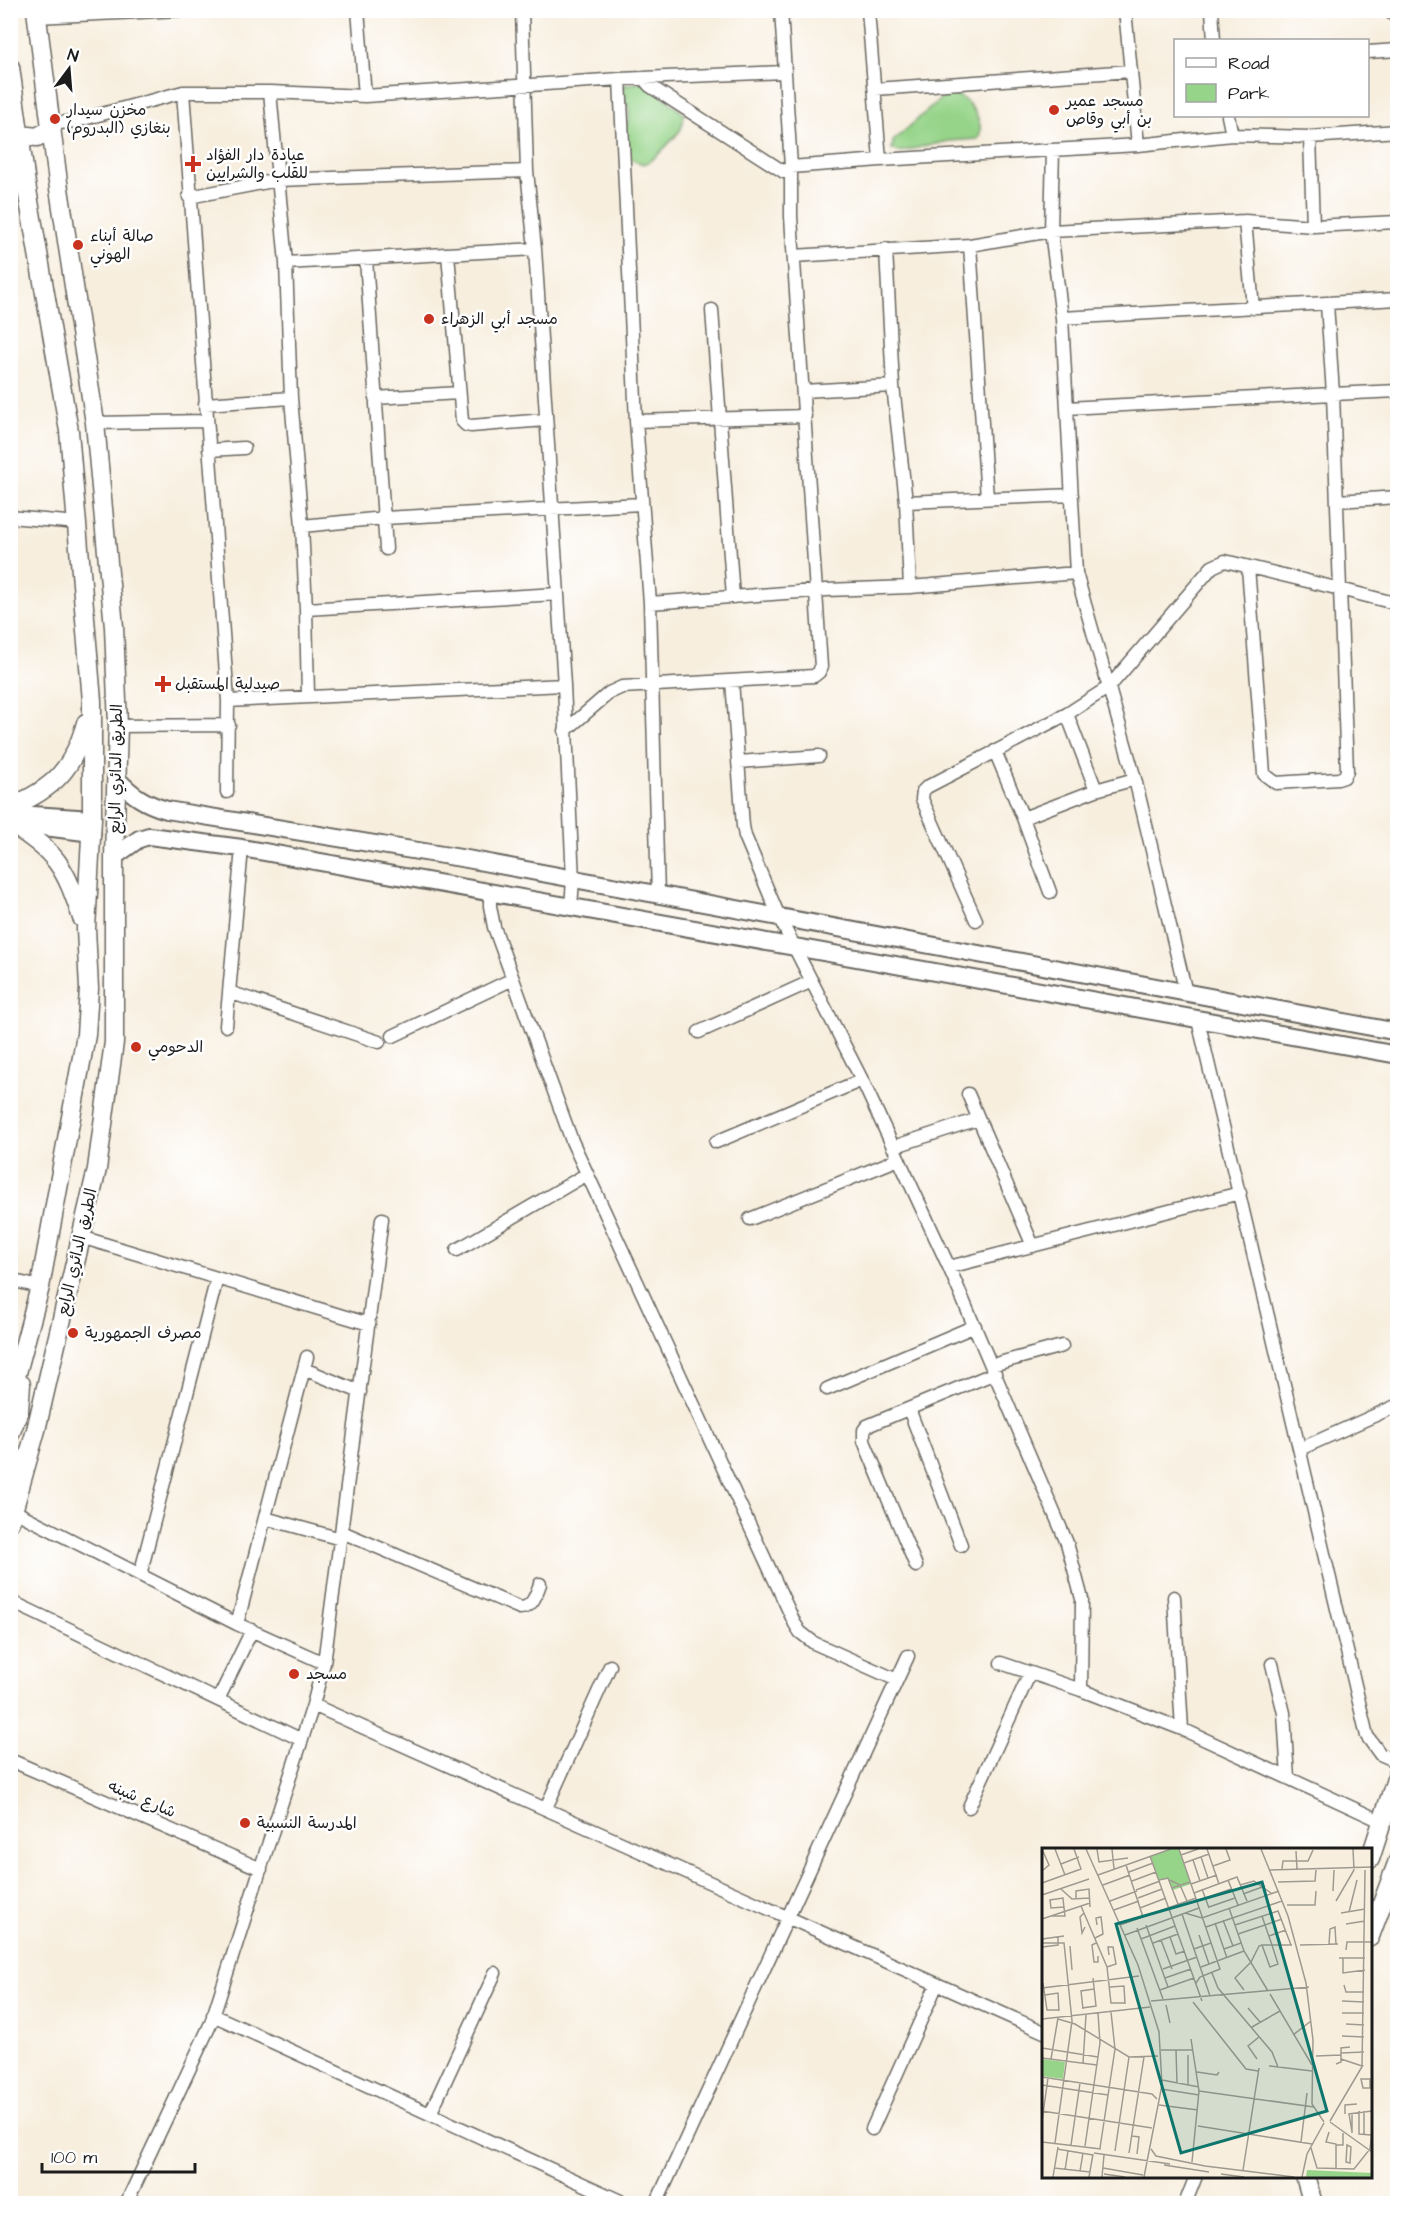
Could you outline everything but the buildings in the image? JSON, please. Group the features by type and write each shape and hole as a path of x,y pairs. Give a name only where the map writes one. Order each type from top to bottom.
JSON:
{"main road":[{"name":"الطريق الدائري الرابع","path":"12,1509 34,1437 99,1158 114,1042 114,857 118,726 114,627 95,423 58,182 36,14"},
{"name":"الطريق الدائري الرابع","path":"10,68 26,184 69,431 92,701 92,826 86,929 89,989 86,1035 40,1287 10,1399"},
{"path":"20,135 37,137 52,127"},
{"path":"26,184 42,179 58,182"},
{"path":"10,807 46,789 65,771 78,748 92,701"},
{"path":"117,779 142,802 167,810 467,859 780,919 1398,1032"},
{"path":"10,818 92,826"},
{"path":"10,818 56,858 68,877 86,929"},
{"path":"114,857 139,838 149,836 242,848 1398,1055"},
{"path":"10,1434 21,1399 19,1370"},
{"path":"1372,1856 1398,1773"},
{"path":"1372,1933 1398,1861"},
{"path":"1306,2178 1313,2204"}],"street":[{"path":"36,14 181,10"},
{"path":"358,10 365,96"},
{"path":"522,10 527,171 535,249 564,685 573,880 572,907"},
{"path":"565,731 615,689 622,687 814,676 819,672 816,591 791,217 791,167 781,10"},
{"path":"868,10 880,160"},
{"path":"1125,10 1138,146"},
{"path":"1212,10 1214,39"},
{"path":"1388,10 1398,19"},
{"path":"1369,52 1398,50"},
{"path":"875,89 1131,71"},
{"path":"52,127 183,92 270,92 365,96 620,79 784,72"},
{"path":"620,79 636,421 650,603 658,896"},
{"path":"644,79 650,86 784,172 791,167 1138,146 1232,135 1310,137 1398,131"},
{"path":"183,92 228,701 227,792"},
{"path":"270,92 286,263 291,399 302,526 308,696"},
{"path":"1228,117 1232,135"},
{"path":"1310,137 1313,226"},
{"path":"1053,150 1051,231 1062,318 1076,573 1135,779 1186,993"},
{"path":"189,197 278,180 527,171"},
{"path":"794,256 970,245 1051,231 1245,221 1313,226 1398,222"},
{"path":"1245,221 1253,308"},
{"path":"970,245 987,498"},
{"path":"286,263 535,249"},
{"path":"886,249 893,386 906,502 910,587"},
{"path":"448,254 462,421 466,425 546,420"},
{"path":"366,259 386,549"},
{"path":"1062,318 1398,300"},
{"path":"1248,567 1264,774 1276,783 1344,777 1347,771 1333,394 1327,304"},
{"path":"712,310 733,597"},
{"path":"803,391 893,386"},
{"path":"1067,408 1398,391"},
{"path":"375,398 459,393"},
{"path":"205,404 291,399"},
{"path":"636,421 805,416"},
{"path":"95,423 207,421"},
{"path":"209,450 244,448"},
{"path":"906,502 1072,495"},
{"path":"1337,501 1398,497"},
{"path":"302,526 384,518 641,504"},
{"path":"10,517 78,523"},
{"path":"976,921 922,799 923,791 1067,714 1109,687 1212,567 1225,561 1398,604"},
{"path":"650,603 910,587 1076,573"},
{"path":"306,609 557,594"},
{"path":"732,681 745,836 780,919 862,1080 949,1267 1066,1543 1082,1599 1081,1690"},
{"path":"228,701 564,685"},
{"path":"1067,714 1095,790"},
{"path":"118,726 229,725"},
{"path":"995,751 1050,892"},
{"path":"739,762 819,756"},
{"path":"1023,818 1095,790 1135,779"},
{"path":"226,1026 242,848"},
{"path":"490,893 494,927 560,1111 795,1624 800,1632 814,1643 897,1680"},
{"path":"393,1036 513,979"},
{"path":"699,1032 812,981"},
{"path":"229,992 379,1042"},
{"path":"1198,1020 1367,1736 1380,1754 1398,1762"},
{"path":"716,1142 862,1080"},
{"path":"968,1094 1033,1246"},
{"path":"893,1147 978,1119"},
{"path":"750,1219 899,1159"},
{"path":"457,1250 587,1174"},
{"path":"949,1267 1240,1193"},
{"path":"126,2204 213,2015 302,1740 324,1663 382,1219"},
{"path":"81,1237 369,1324"},
{"path":"140,1575 217,1278"},
{"path":"10,1280 40,1287"},
{"path":"827,1389 975,1326"},
{"path":"916,1566 863,1436 867,1426 909,1409 993,1369 1062,1346"},
{"path":"237,1623 305,1364 360,1392"},
{"path":"1300,1449 1398,1405"},
{"path":"909,1409 961,1545"},
{"path":"12,1509 237,1623 324,1663"},
{"path":"265,1518 342,1536 520,1608 532,1604 540,1584"},
{"path":"1174,1597 1182,1729"},
{"path":"10,1601 302,1740"},
{"path":"218,1700 252,1630"},
{"path":"656,2204 908,1656"},
{"path":"1001,1663 1081,1690 1182,1729 1383,1822"},
{"path":"1272,1664 1284,1713 1288,1778"},
{"path":"546,1808 610,1666"},
{"path":"969,1807 1030,1673"},
{"path":"313,1705 1042,2031"},
{"name":"شارع شبنه","path":"10,1760 261,1869"},
{"path":"430,2114 495,1973"},
{"path":"872,2129 937,1984"},
{"path":"213,2015 627,2204"},
{"path":"1185,2204 1195,2178"}],"green space":[{"path":"645,81 684,116 681,129 670,142 650,161 641,163 628,157 623,134 629,118 629,108 623,96 624,85"},
{"path":"950,93 963,99 974,111 980,125 978,139 949,141 899,152 892,149 893,141"}],"place":[{"name":"مسجد عمير بن أبي وقاص","path":"1054,110"},
{"name":"مخزن سيدار بنغازي (البدروم)","path":"55,119"},
{"name":"عيادة دار الفؤاد للقلب والشرايين","path":"193,164"},
{"name":"صالة أبناء الهوني","path":"78,245"},
{"name":"مسجد أبي الزهراء","path":"429,319"},
{"name":"صيدلية المستقبل","path":"163,684"},
{"name":"الدحومي","path":"136,1047"},
{"name":"مصرف الجمهورية","path":"73,1333"},
{"name":"مسجد","path":"294,1674"},
{"name":"المدرسة النسبية","path":"245,1823"}]}
